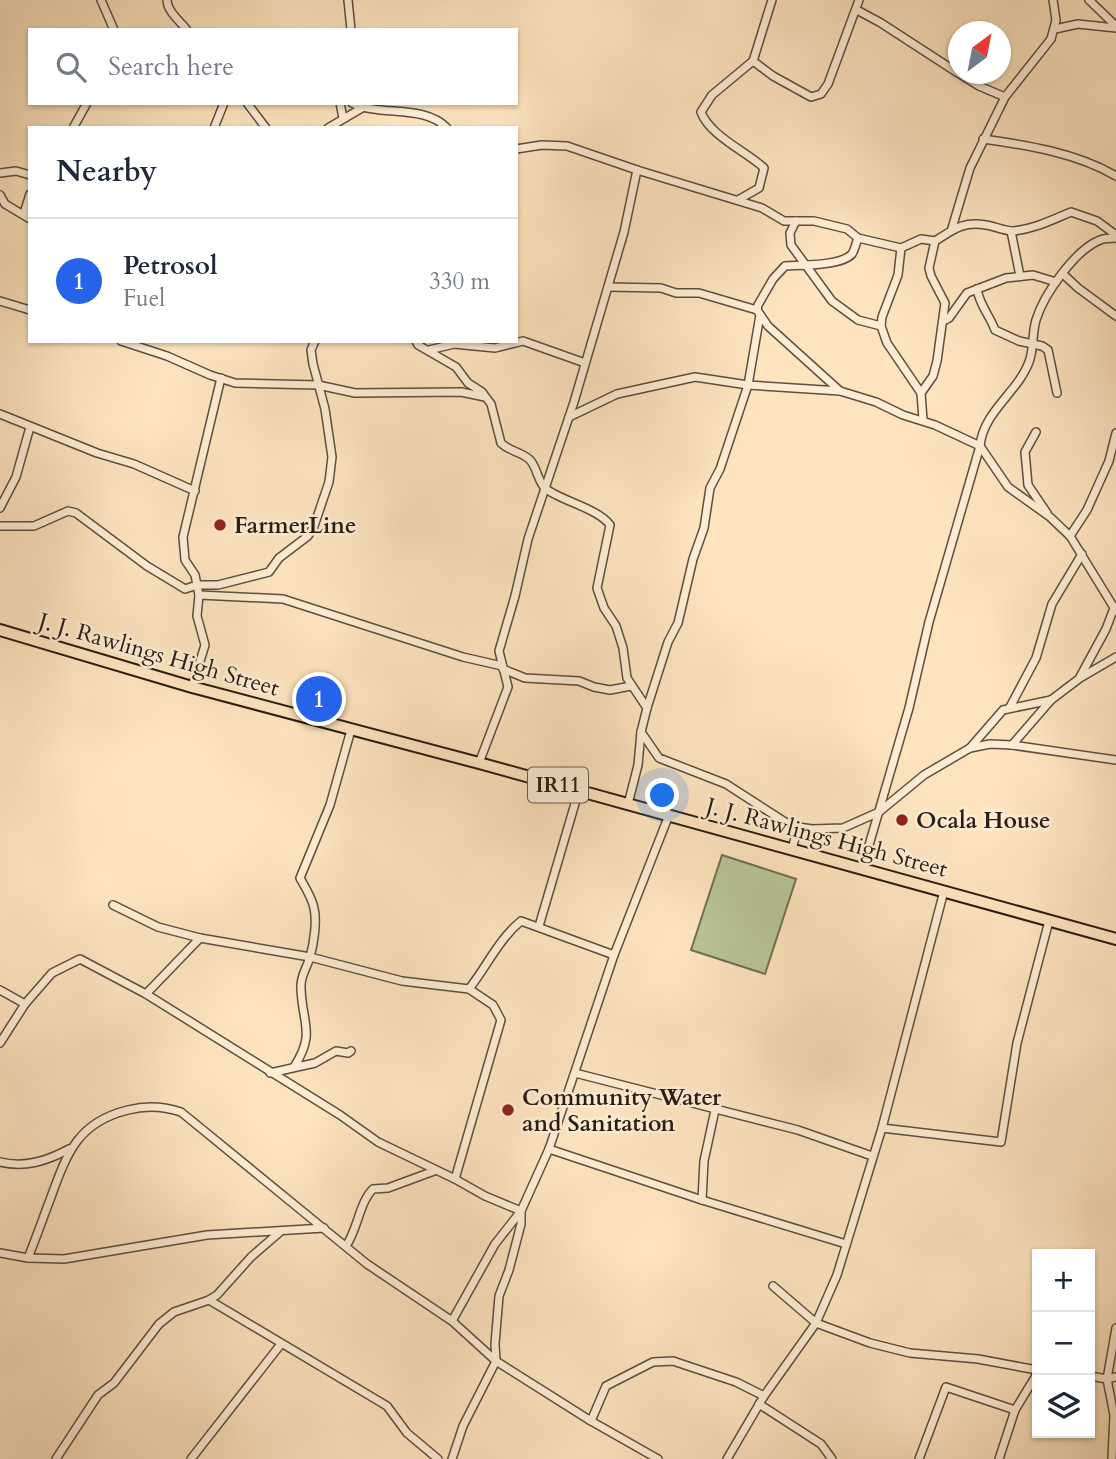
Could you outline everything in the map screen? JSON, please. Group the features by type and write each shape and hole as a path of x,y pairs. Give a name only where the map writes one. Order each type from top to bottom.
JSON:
{"main road":[{"name":"J. J. Rawlings High Street","path":"0,630 192,687 480,763 1116,939"}],"street":[{"path":"102,0 113,28"},
{"path":"167,0 172,13 185,28"},
{"path":"348,0 351,28"},
{"path":"768,211 761,203 759,188 764,168 718,133 703,119 701,112 712,94 733,80 753,61 772,0"},
{"path":"753,61 806,95 814,97 821,94 828,84 859,0"},
{"path":"952,228 970,168 1005,97 1051,39 1056,20 1053,0"},
{"path":"1090,0 1116,27"},
{"path":"857,10 948,66"},
{"path":"1055,29 1078,24 1116,27"},
{"path":"976,84 1005,97"},
{"path":"75,126 86,105"},
{"path":"215,126 223,105"},
{"path":"249,105 264,126"},
{"path":"340,105 343,118"},
{"path":"356,105 417,114 442,122 445,126"},
{"path":"331,126 362,108"},
{"path":"983,139 1030,145 1116,176"},
{"path":"518,149 542,145 567,146 738,200 784,220 804,219 832,225 847,229 858,238 901,248 921,239 934,241"},
{"path":"0,173 16,170 28,174"},
{"path":"480,763 506,697 508,687 499,651 528,539 586,363 624,232 637,170"},
{"path":"738,200 759,188"},
{"path":"0,195 3,204 28,217"},
{"path":"958,207 967,224"},
{"path":"921,393 933,376 945,303 929,268 934,241 952,228 967,224 984,224 1011,231 1038,227 1071,212 1097,221 1116,236"},
{"path":"796,221 790,233 791,245 832,301 849,315 881,326"},
{"path":"1011,231 1020,276"},
{"path":"862,869 909,708 929,622 982,431 1028,365 1037,318 1056,282 1092,245 1101,239 1116,236"},
{"path":"628,804 638,765 641,732 647,708 668,642 678,623 693,559 704,528 710,488 720,469 748,385 759,312 773,279 785,266 836,262 849,257 858,238"},
{"path":"901,248 898,275 881,326 887,343 921,393 923,420"},
{"path":"1063,274 1116,316"},
{"path":"943,320 951,317 967,293 1006,278 1033,275 1056,282"},
{"path":"608,287 661,288 676,293 699,293 759,312 768,326 840,391"},
{"path":"977,289 978,298 995,330 1048,350 1057,393"},
{"path":"0,301 28,309"},
{"path":"518,343 526,341 586,363"},
{"path":"130,343 235,383 318,385 355,393 461,392 486,397"},
{"path":"0,526 34,526 68,511 76,513 178,587 186,589 197,585 218,585 269,572 279,558 308,536 329,482 332,457 325,410 311,350 314,343"},
{"path":"419,343 456,367 468,383 486,397 496,418 501,443 531,462 546,489 577,502 606,519 610,525 597,588 604,608 616,626 623,648 627,678 647,708"},
{"path":"428,350 454,345 495,348 517,343"},
{"path":"569,417 617,394 695,377 748,385 840,391 923,420 980,446 1008,487 1050,517 1070,536 1115,609 1080,678"},
{"path":"192,687 205,645 197,617 199,595 195,575 185,560 183,537 221,378"},
{"path":"0,414 134,464 195,491"},
{"path":"0,508 16,477 30,427"},
{"path":"1036,432 1025,452 1028,485 1050,517"},
{"path":"1070,536 1087,510 1109,461 1116,433"},
{"path":"1019,497 1028,485"},
{"path":"1010,706 1036,658 1052,604 1082,554"},
{"path":"199,595 283,599 463,657 503,667 525,678 579,681 610,690 631,686"},
{"path":"1012,745 1052,700 1080,678 1116,657"},
{"path":"970,748 997,715 1010,706 1052,700"},
{"path":"294,1067 305,1050 307,1033 301,988 302,974 310,957 315,921 314,907 300,878 330,804 351,730"},
{"path":"641,732 659,758 726,784 798,827 843,828 879,811 924,775 970,748 990,744 1012,745 1116,760"},
{"path":"539,926 579,790"},
{"path":"452,1321 495,1244 521,1211 549,1149 614,955 670,815"},
{"path":"792,849 798,827"},
{"path":"727,1459 764,1396 816,1322 830,1293 881,1128 944,891"},
{"path":"113,905 158,927 200,938 310,957 402,981 469,989 492,1004 501,1020 455,1178"},
{"path":"469,989 492,958 505,934 521,921 614,955"},
{"path":"881,1128 1000,1142 1017,1043 1049,921"},
{"path":"146,994 200,938"},
{"path":"0,1043 25,1004 52,973 80,959 146,994 340,1115 378,1143 521,1211"},
{"path":"0,990 25,1004"},
{"path":"305,1050 315,1063"},
{"path":"270,1073 315,1063 336,1051 351,1051"},
{"path":"575,1073 797,1130 872,1156"},
{"path":"0,1162 25,1166 57,1156 69,1149 94,1124 113,1114 137,1108 164,1106 181,1112 367,1264 452,1321 496,1361 591,1421 658,1459"},
{"path":"702,1200 705,1153 715,1110"},
{"path":"28,1258 69,1149"},
{"path":"549,1149 846,1244"},
{"path":"346,1246 352,1237 366,1196 373,1189 388,1188 434,1171"},
{"path":"452,1459 463,1426 496,1361 499,1296 521,1224 521,1211"},
{"path":"0,1253 28,1258 64,1259 207,1235 324,1228"},
{"path":"56,1459 99,1395 114,1383 159,1324 174,1312 217,1295 251,1257 281,1231"},
{"path":"773,1286 816,1322 870,1343 910,1353 978,1359 1032,1371"},
{"path":"209,1300 387,1406 407,1433 438,1459"},
{"path":"1112,1459 1115,1416 1107,1379 1116,1328"},
{"path":"191,1459 281,1344"},
{"path":"591,1421 606,1387 653,1362 673,1361 736,1382 764,1396"},
{"path":"999,1459 1015,1410 1035,1375"},
{"path":"1095,1378 1116,1377"},
{"path":"919,1459 946,1387 1015,1410"},
{"path":"759,1404 821,1444 832,1459"}],"green space":[{"path":"722,855 796,879 765,974 691,950"}],"place":[{"name":"FarmerLine","path":"220,525"},
{"name":"Petrosol","path":"319,699"},
{"name":"Ocala House","path":"902,820"},
{"name":"Community Water and Sanitation","path":"508,1110"}]}
